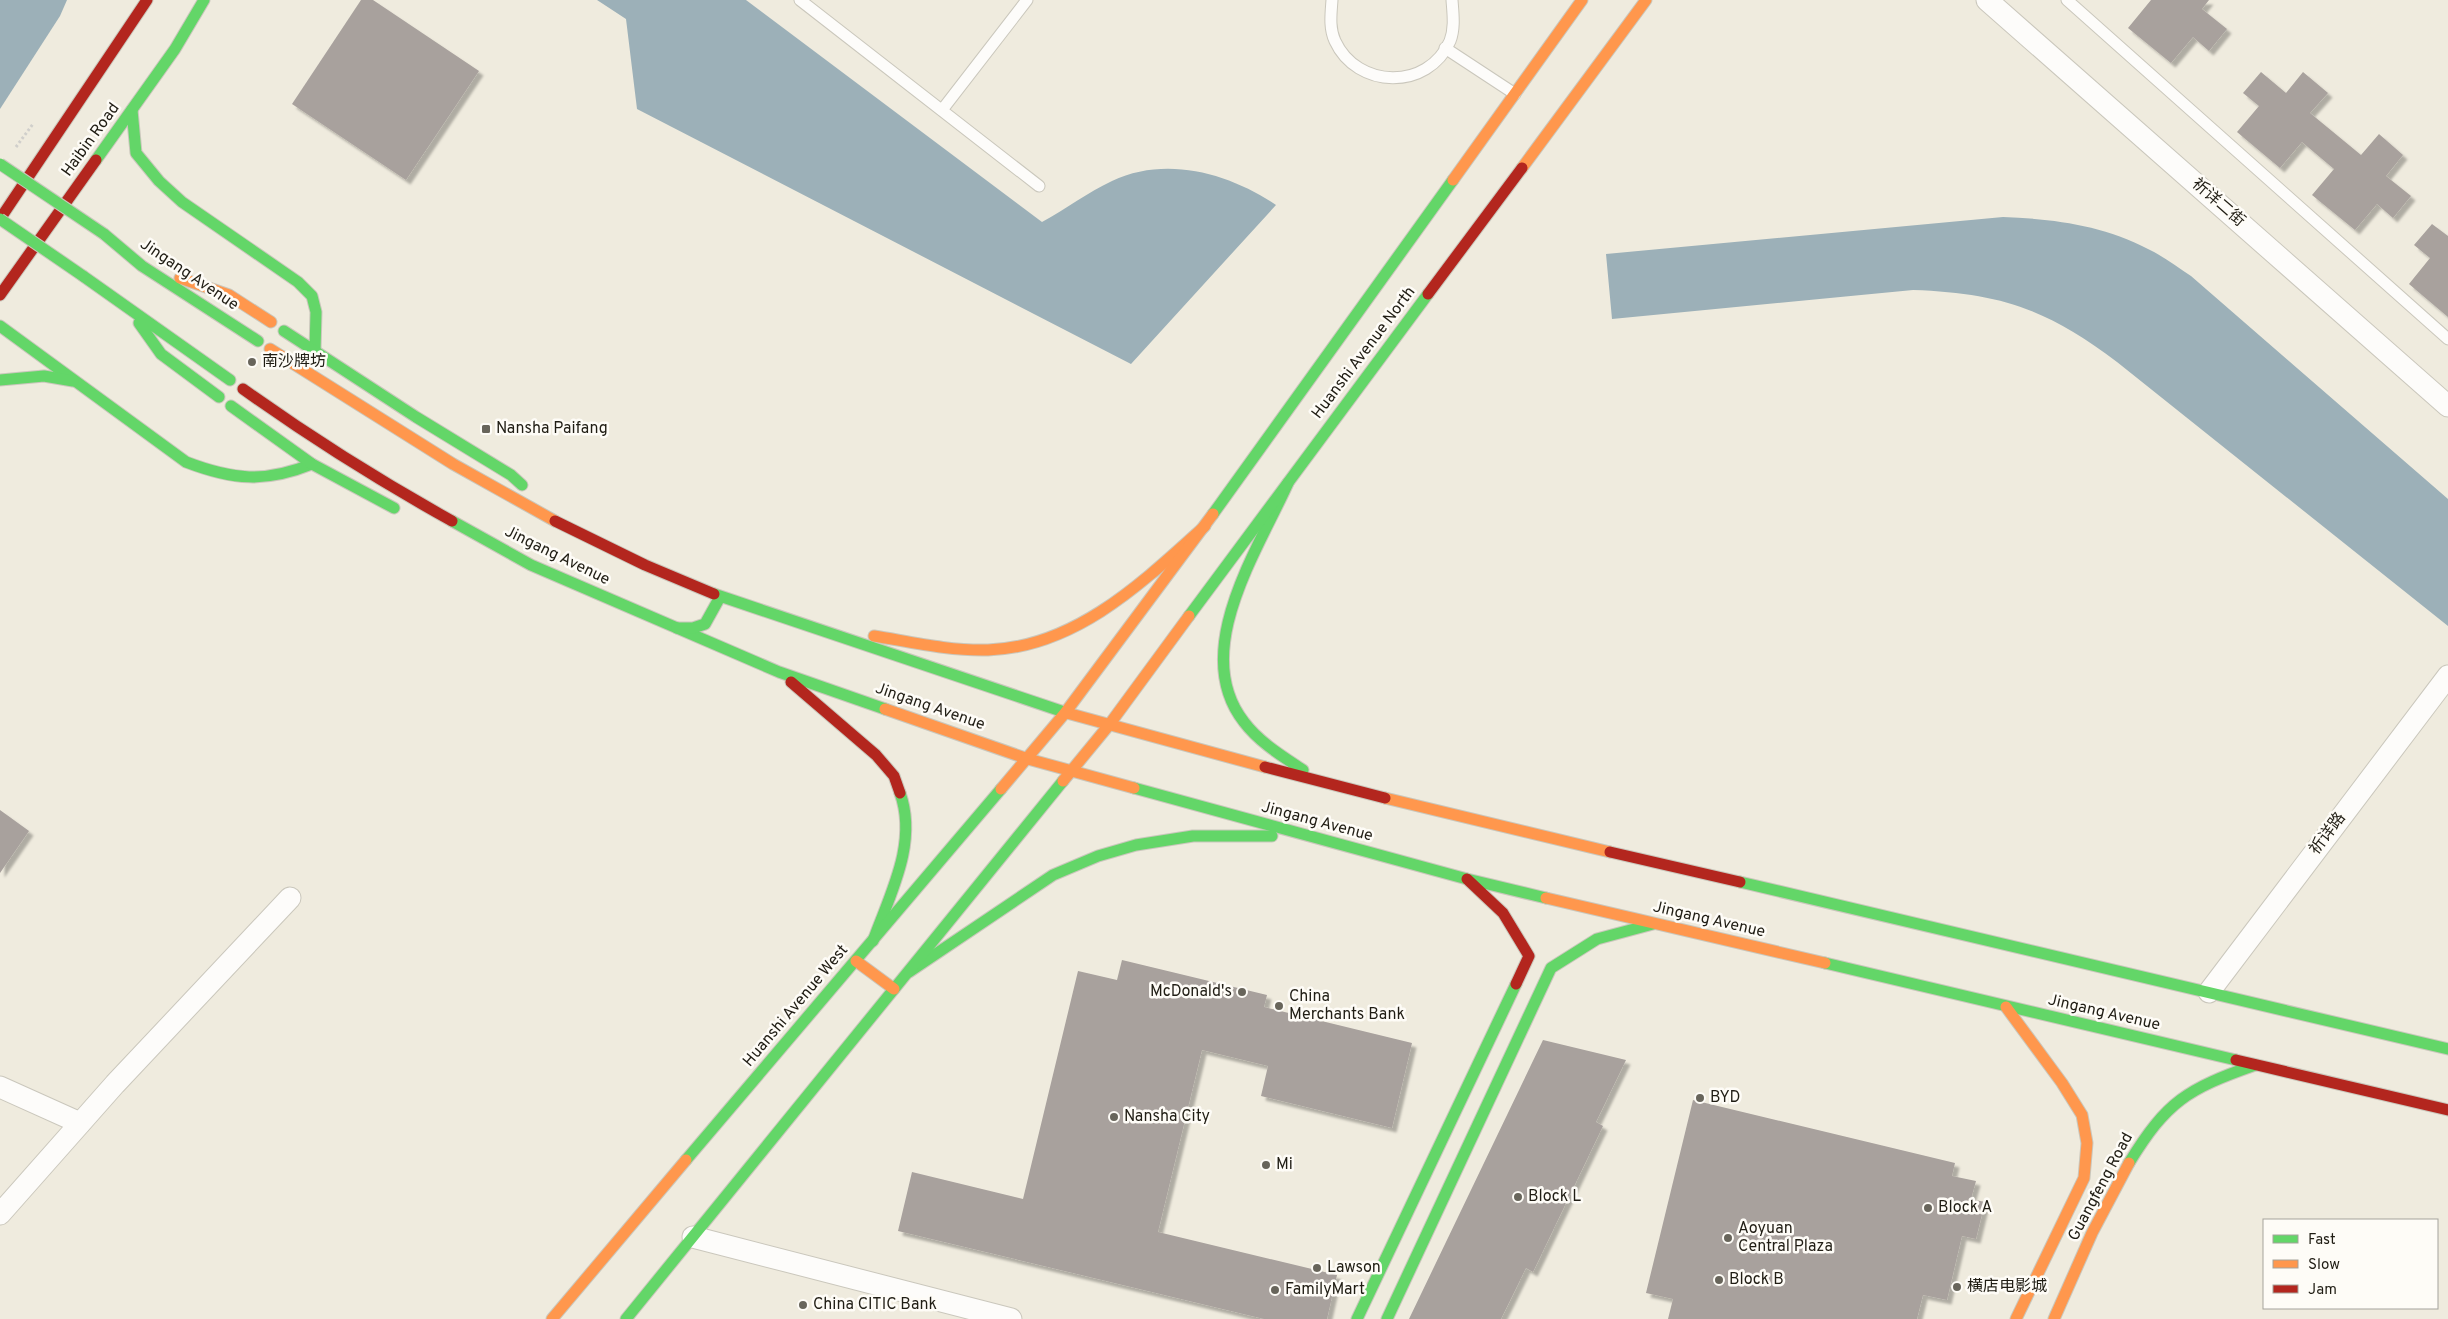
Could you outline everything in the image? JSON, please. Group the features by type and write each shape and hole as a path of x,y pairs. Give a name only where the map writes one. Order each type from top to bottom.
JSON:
{"main road":[{"path":"147,0 0,219 230,380"},
{"name":"Haibin Road","path":"0,295 175,49 204,0"},
{"name":"Huanshi Avenue North","path":"1065,713 1205,526 1582,0"},
{"name":"Huanshi Avenue North","path":"1109,725 1646,0"},
{"path":"132,110 136,153 159,181 182,202 298,282 312,296 316,312 315,351"},
{"name":"Jingang Avenue","path":"0,164 104,234 142,266 258,341"},
{"path":"142,266 229,295 271,322"},
{"path":"124,304 161,354 218,397"},
{"path":"0,326 186,462 213,474 258,479 289,475 312,464"},
{"path":"284,331 510,475 564,526"},
{"name":"Jingang Avenue","path":"270,349 453,464 564,526 645,565 720,597 1065,713 1318,781 2448,1048"},
{"path":"0,380 44,376 75,381"},
{"name":"Jingang Avenue","path":"243,389 303,432 378,479 531,565 778,672 1028,758 1467,879 2448,1110"},
{"path":"231,406 312,464 406,515"},
{"path":"1288,482 1240,591 1224,639 1224,681 1237,712 1259,740 1318,781"},
{"path":"799,624 952,648 1002,649 1043,641 1089,621 1133,590 1205,526"},
{"path":"459,538 531,565"},
{"path":"677,628 693,628 704,624 720,597"},
{"path":"778,672 876,755 894,776 906,810 906,841 899,871 873,940"},
{"name":"Huanshi Avenue West","path":"552,1319 1065,713"},
{"path":"626,1319 1109,725"},
{"path":"909,972 1053,875 1098,856 1136,845 1193,836 1312,837"},
{"path":"1357,1319 1529,956 1503,913 1467,879"},
{"path":"1387,1319 1551,968 1597,939 1653,924"},
{"path":"856,961 894,989"},
{"name":"Guangfeng Road","path":"2006,1007 2082,1115 2087,1143 2084,1178 2016,1319"},
{"name":"Guangfeng Road","path":"2054,1319 2114,1191 2146,1135 2180,1098 2222,1076 2255,1065"}],"street":[{"name":"祈详二街","path":"1987,0 2448,406"},
{"name":"祈详路","path":"2209,992 2448,676"},
{"path":"0,1214 80,1123 290,898"},
{"path":"0,1087 80,1123"},
{"path":"692,1238 1011,1319"}],"lane":[{"path":"800,0 1039,186"},
{"path":"942,110 1027,0"},
{"path":"1332,0 1330,20 1334,40 1346,58 1362,71 1382,78 1402,78 1422,72 1438,58 1450,41 1454,21 1452,0"},
{"path":"2068,0 2448,339"},
{"path":"1445,48 1515,94"}],"water":[{"path":"0,0 67,0 60,16 0,109"},
{"path":"597,0 746,0 1042,222 1112,181 1133,173 1154,169 1176,169 1218,177 1258,194 1276,205 1131,364 637,109 626,19"},
{"path":"2003,217 2041,219 2095,229 2131,241 2165,258 2191,276 2448,499 2448,626 2117,362 2068,329 2021,307 1972,295 1913,290 1612,319 1606,254"}],"building":[{"path":"361,0 373,0 479,71 406,180 292,104"},
{"path":"2151,0 2209,0 2202,9 2227,29 2209,51 2193,37 2171,63 2128,28"},
{"path":"2261,72 2286,93 2303,72 2328,93 2310,113 2361,155 2379,134 2403,155 2386,176 2411,196 2393,218 2377,204 2355,230 2312,195 2334,169 2302,142 2280,168 2237,132 2259,106 2243,93"},
{"path":"2432,224 2448,236 2448,317 2409,284 2430,258 2414,245"},
{"path":"0,810 29,831 0,873"},
{"name":"Nansha City","path":"1122,960 1267,995 1264,1007 1412,1043 1392,1128 1261,1096 1268,1066 1202,1050 1158,1232 1337,1275 1327,1319 1264,1319 898,1231 912,1172 1023,1199 1078,971 1117,980"},
{"name":"Block L","path":"1543,1040 1626,1060 1596,1122 1603,1126 1533,1272 1526,1268 1501,1319 1409,1319"},
{"path":"1693,1100 1955,1163 1952,1176 1976,1181 1971,1199 1985,1202 1976,1239 1962,1236 1947,1300 1923,1295 1917,1319 1668,1319 1673,1299 1646,1293"}],"traffic: fast":[{"path":"96,160 175,49 204,0"},
{"path":"132,110 136,153 159,181 182,202 298,282 312,296 316,312 315,351"},
{"path":"0,164 104,234"},
{"path":"1213,514 1453,180"},
{"path":"0,219 83,276"},
{"path":"104,234 142,266 258,341"},
{"path":"83,276 230,380"},
{"path":"1189,616 1428,294"},
{"path":"139,323 161,354 219,397"},
{"path":"0,326 186,462 219,473 249,477 279,474 312,464"},
{"path":"284,331 416,417 511,475 522,485"},
{"path":"0,380 44,376 73,381"},
{"path":"231,406 312,464 394,508"},
{"path":"1288,483 1246,570 1234,601 1226,633 1223,665 1229,694 1244,722 1264,742 1303,770"},
{"path":"452,521 531,565 779,672 885,709"},
{"path":"714,594 1067,713"},
{"path":"677,628 693,628 705,624 720,597"},
{"path":"626,1319 1063,781"},
{"path":"1134,788 1467,879 1546,898"},
{"path":"686,1160 1001,789"},
{"path":"873,941 894,887 904,849 906,831 905,812 900,793"},
{"path":"909,972 1053,875 1098,856 1136,845 1193,836 1272,836"},
{"path":"1740,882 2448,1049"},
{"path":"1387,1319 1551,968 1597,939 1653,924"},
{"path":"1825,963 2236,1060"},
{"path":"1357,1319 1516,984"},
{"path":"2129,1163 2155,1125 2181,1100 2195,1090 2255,1065"}],"traffic: slow":[{"path":"1453,180 1582,0"},
{"path":"1522,168 1646,0"},
{"path":"180,278 229,295 271,322"},
{"path":"270,349 453,464 555,521"},
{"path":"1001,789 1065,713 1213,514"},
{"path":"874,636 930,646 973,650 1020,646 1050,637 1079,624 1106,608 1157,569 1205,526"},
{"path":"1063,781 1109,725 1189,616"},
{"path":"885,709 1028,759 1134,788"},
{"path":"1067,713 1265,767"},
{"path":"1385,798 1610,852"},
{"path":"1546,898 1825,963"},
{"path":"856,961 894,989"},
{"path":"2006,1007 2062,1083 2082,1115 2087,1143 2084,1178 2016,1319"},
{"path":"552,1319 686,1160"},
{"path":"2054,1319 2092,1233 2129,1163"}],"traffic: jam":[{"path":"0,219 147,0"},
{"path":"0,295 96,160"},
{"path":"1428,294 1522,168"},
{"path":"243,389 346,458 452,521"},
{"path":"555,521 645,565 714,594"},
{"path":"791,682 876,755 894,776 900,793"},
{"path":"1265,767 1385,798"},
{"path":"1610,852 1740,882"},
{"path":"1467,879 1503,913 1529,956 1516,984"},
{"path":"2236,1060 2448,1110"}],"place":[{"name":"南沙牌坊","path":"252,362"},
{"name":"Nansha Paifang","path":"486,429"},
{"name":"McDonald's","path":"1242,992"},
{"name":"China Merchants Bank","path":"1279,1006"},
{"name":"BYD","path":"1700,1098"},
{"name":"Nansha City","path":"1114,1117"},
{"name":"Mi","path":"1266,1165"},
{"name":"Block L","path":"1518,1197"},
{"name":"Block A","path":"1928,1208"},
{"name":"Aoyuan Central Plaza","path":"1728,1238"},
{"name":"Lawson","path":"1317,1268"},
{"name":"Block B","path":"1719,1280"},
{"name":"横店电影城","path":"1957,1287"},
{"name":"FamilyMart","path":"1275,1290"},
{"name":"China CITIC Bank","path":"803,1305"}]}
